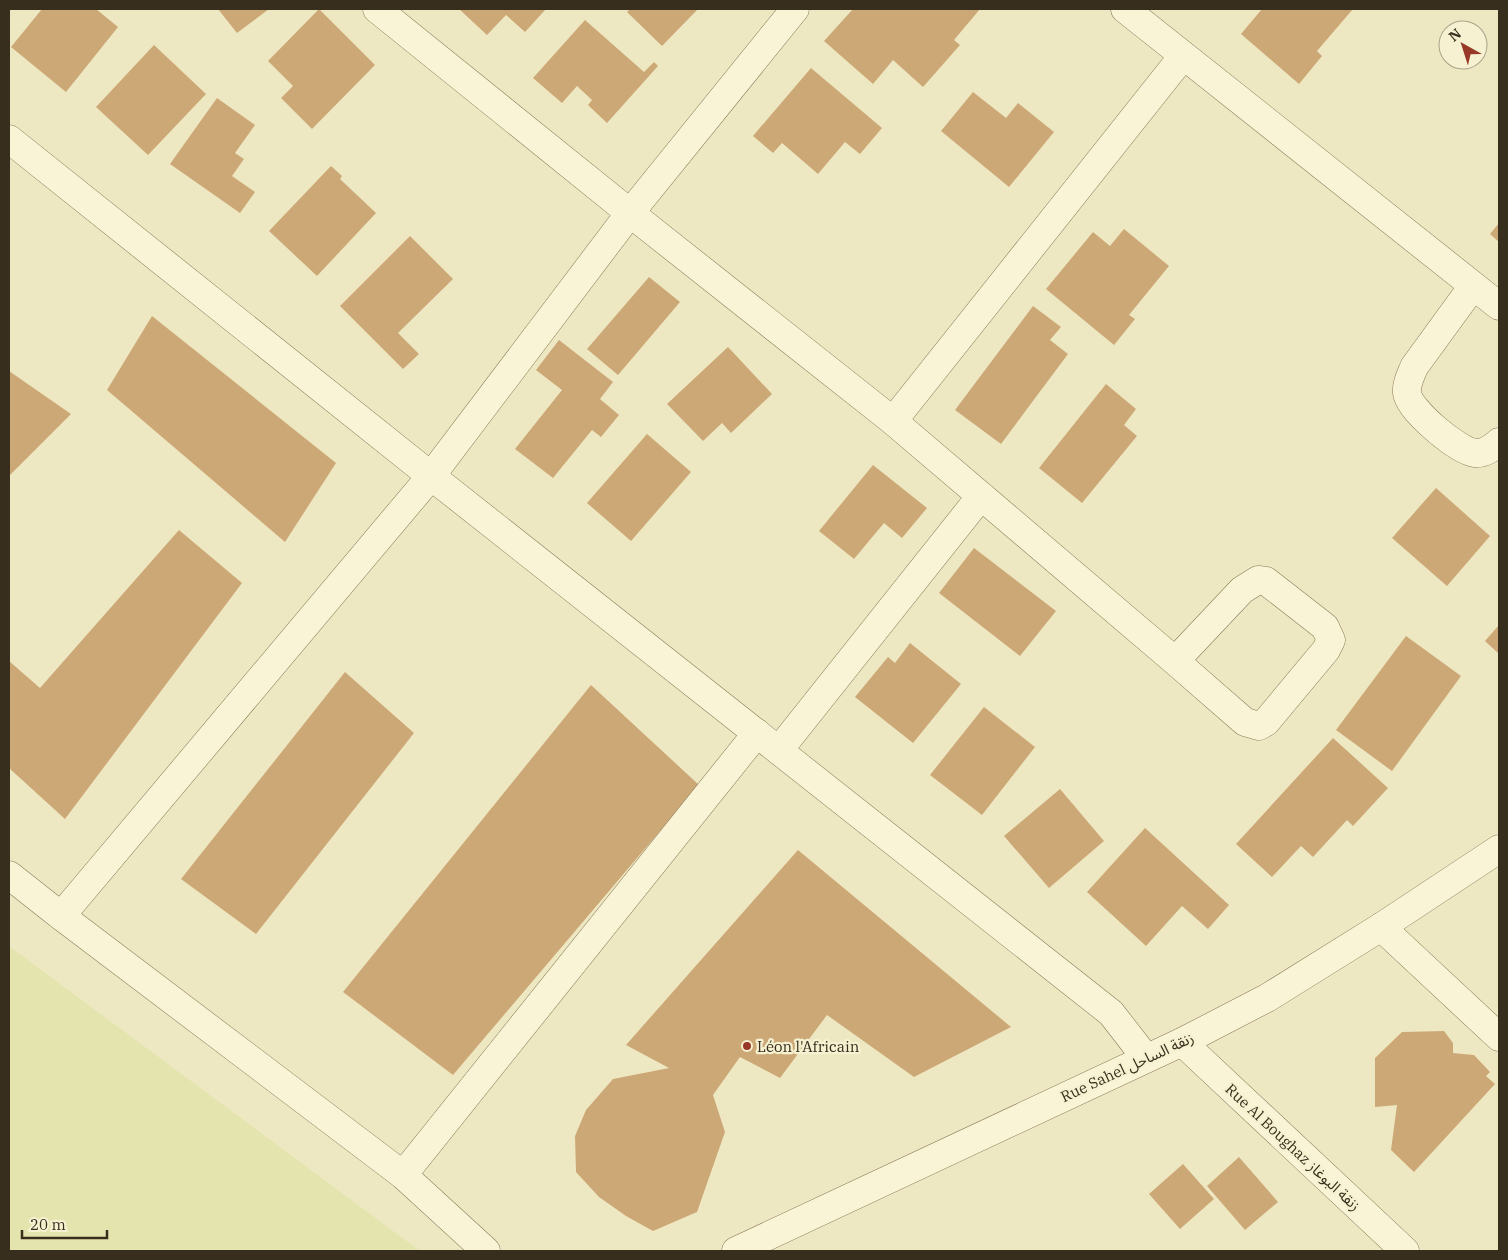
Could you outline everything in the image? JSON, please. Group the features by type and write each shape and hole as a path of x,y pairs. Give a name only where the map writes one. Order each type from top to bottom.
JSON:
{"street":[{"path":"377,9 630,213 893,421 1175,660 1245,722 1259,726 1271,717 1326,650 1331,640 1325,627 1266,581 1258,580 1242,590 1175,660"},
{"path":"61,916 431,476 630,213 795,9"},
{"path":"1125,9 1499,306"},
{"path":"893,421 1183,56"},
{"path":"9,139 431,476 1111,1013 1146,1058"},
{"path":"1474,286 1414,367 1407,392 1410,402 1419,414 1463,449 1477,453 1488,450 1499,442"},
{"path":"779,750 981,496"},
{"path":"403,1175 757,733"},
{"name":"Rue Sahel زنقة الساحل","path":"736,1251 1182,1042 1268,998 1381,927 1499,849"},
{"path":"9,875 403,1175 486,1251"},
{"path":"1381,927 1499,1037"},
{"name":"Rue Al Boughaz زنقة البوغاز","path":"1182,1042 1405,1251"}],"green space":[{"path":"9,946 420,1251 9,1251"}],"building":[{"path":"42,9 96,9 118,27 66,92 11,47"},
{"path":"218,9 269,9 237,33"},
{"path":"319,9 375,65 312,129 281,98 293,86 268,61"},
{"path":"459,9 546,9 525,32 506,15 487,35"},
{"path":"630,9 698,9 662,46 627,12"},
{"path":"853,9 980,9 954,40 960,45 923,87 893,60 873,84 824,41"},
{"path":"1262,9 1353,9 1317,51 1322,56 1299,84 1241,34"},
{"path":"585,20 644,72 654,62 658,66 607,123 588,105 592,100 577,86 562,103 533,78"},
{"path":"154,45 206,94 148,155 96,107"},
{"path":"811,68 882,128 860,154 845,142 818,174 782,143 773,153 753,136"},
{"path":"973,92 1006,118 1018,103 1054,132 1009,187 941,131"},
{"path":"217,98 255,125 235,153 244,159 232,176 255,192 240,213 170,164"},
{"path":"331,166 342,176 340,179 376,213 317,276 269,231"},
{"path":"1499,223 1499,242 1490,234"},
{"path":"1124,229 1169,266 1129,315 1135,319 1114,345 1046,289 1093,232 1110,246"},
{"path":"410,236 453,279 398,333 419,354 403,369 340,306"},
{"path":"649,277 680,302 618,375 587,349"},
{"path":"1033,306 1061,327 1050,340 1068,354 1001,444 955,410"},
{"path":"152,316 336,463 285,542 107,390"},
{"path":"559,340 613,382 600,399 619,415 601,437 592,430 553,478 515,449 562,390 536,370"},
{"path":"728,347 772,394 731,433 722,423 703,441 667,404"},
{"path":"9,371 71,414 9,476"},
{"path":"1106,384 1136,409 1124,425 1137,436 1082,503 1039,468"},
{"path":"647,434 691,472 631,541 587,503"},
{"path":"873,465 927,508 902,538 884,523 854,559 819,531"},
{"path":"1436,488 1490,536 1447,586 1392,538"},
{"path":"179,530 242,583 65,819 9,768 9,661 40,688"},
{"path":"974,548 1056,611 1020,656 939,593"},
{"path":"1499,625 1499,654 1485,641"},
{"path":"1406,636 1461,676 1392,771 1336,730"},
{"path":"910,643 961,684 913,743 855,697 888,657 895,663"},
{"path":"345,672 414,733 256,934 181,879"},
{"path":"591,685 699,785 453,1075 343,992"},
{"path":"984,707 1035,747 982,815 930,775"},
{"path":"1333,738 1388,788 1353,826 1347,820 1313,857 1301,846 1272,877 1236,844"},
{"path":"1060,789 1104,841 1049,888 1004,836"},
{"path":"1145,828 1229,905 1208,929 1182,906 1146,946 1087,892"},
{"path":"798,850 1011,1027 914,1077 827,1015 780,1078 740,1057 713,1095 725,1132 697,1212 653,1231 626,1216 599,1197 576,1172 575,1136 586,1110 613,1079 669,1068 626,1045"},
{"path":"1444,1031 1453,1043 1453,1053 1474,1055 1490,1072 1486,1076 1495,1084 1414,1172 1391,1150 1397,1105 1375,1107 1375,1058 1402,1032"},
{"path":"1239,1157 1278,1202 1245,1230 1207,1186"},
{"path":"1183,1164 1214,1199 1180,1229 1149,1194"}],"place":[{"name":"Léon l'Africain","path":"747,1046"}]}
